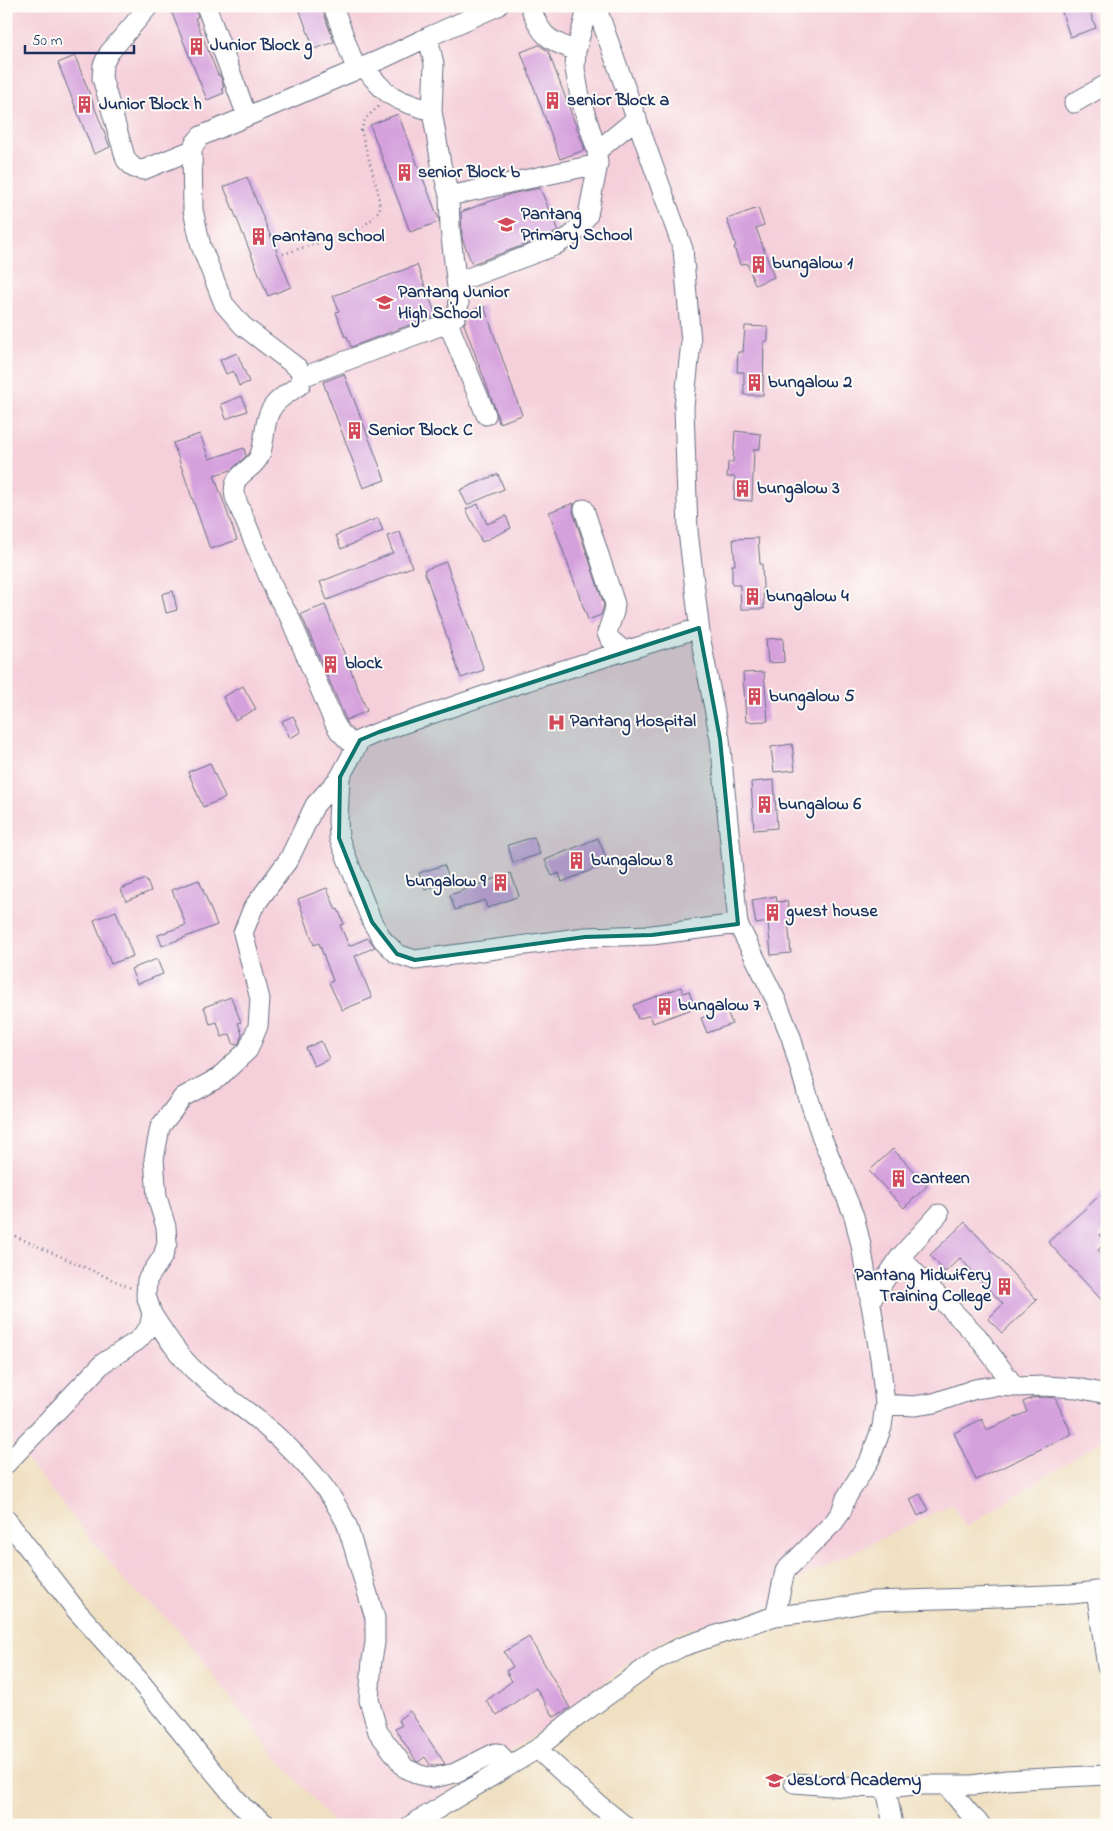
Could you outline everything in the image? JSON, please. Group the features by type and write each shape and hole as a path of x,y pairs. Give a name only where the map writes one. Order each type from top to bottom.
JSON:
{"street":[{"path":"149,6 109,53 103,65 102,78 126,160 134,168 143,170 192,150"},
{"path":"206,6 247,116"},
{"path":"333,6 360,68 390,96 407,104 432,111"},
{"path":"356,748 340,732 334,722 290,618 276,594 235,497 233,487 237,479 259,458 267,416 274,404 302,384 302,378 298,368 243,326 224,304 201,246 193,210 192,150 201,136 428,37 475,11 498,6"},
{"path":"530,6 544,34 553,42 576,51"},
{"path":"457,282 554,246 572,236 588,215 598,158 580,96 575,70 576,51 588,6"},
{"path":"596,6 683,249 691,342 684,407 688,531 699,628 720,739 738,924 776,1000 791,1037 822,1138 854,1216 861,1245 885,1404 882,1427 873,1451 846,1498 842,1512 785,1571 775,1616"},
{"path":"302,378 448,323 456,316 459,304 450,228 449,196 440,164 432,111 434,64 428,37"},
{"path":"1074,103 1107,84"},
{"path":"449,196 598,158 637,118"},
{"path":"448,323 486,415"},
{"path":"584,509 615,604 607,633 610,639 624,651"},
{"path":"510,1765 495,1753 455,1773 433,1778 420,1775 405,1768 378,1732 369,1700 375,1643 375,1618 347,1525 341,1513 314,1475 291,1449 260,1421 195,1371 167,1338 152,1314 146,1295 147,1280 163,1256 167,1243 166,1227 157,1197 154,1159 160,1127 183,1097 218,1078 248,1050 258,1026 260,999 243,933 253,908 289,860 315,806 340,777 360,740 518,684 699,628"},
{"path":"340,777 339,838 372,922 383,940 398,954 415,960 586,936 652,935 738,924"},
{"path":"870,1302 900,1257 939,1214"},
{"path":"900,1257 977,1336 1015,1387"},
{"path":"6,1464 103,1363 136,1341 149,1328 152,1314"},
{"path":"885,1404 914,1406 956,1397 976,1389 995,1386 1077,1388 1107,1394"},
{"path":"6,1519 76,1610 138,1679 243,1807 266,1825"},
{"path":"411,1825 537,1749 566,1725 658,1659 681,1647 775,1616 829,1610 873,1601 972,1598 1101,1590 1107,1667"},
{"path":"537,1749 624,1825"},
{"path":"794,1783 886,1788 946,1784 973,1785 1007,1780 1107,1775"},
{"path":"946,1784 981,1825"},
{"path":"886,1788 893,1825"}],"path":[{"path":"283,254 360,230 373,218 380,208 378,192 361,130 366,118 390,96"},
{"path":"6,1232 146,1295"}],"highlighted area":[{"path":"699,628 720,739 738,924 652,935 585,937 415,960 397,954 372,922 339,838 340,777 360,740 379,732"}],"shaded area":[{"name":"Pantang Hospital","path":"6,6 1107,6 1107,1438 966,1527 953,1504 786,1585 788,1601 684,1630 664,1639 624,1667 553,1722 434,1802 386,1825 336,1825 273,1753 175,1626 126,1583 6,1437"}],"building":[{"name":"Junior Block g","path":"169,6 195,6 198,17 195,18 218,75 220,75 224,93 207,100"},
{"path":"298,6 321,6 334,42 314,49"},
{"path":"1060,6 1088,6 1096,28 1070,37"},
{"name":"senior Block a","path":"539,45 548,51 585,150 560,159 521,52"},
{"name":"Junior Block h","path":"75,56 110,147 94,154 58,63"},
{"name":"senior Block b","path":"398,114 439,220 439,222 410,232 370,125"},
{"name":"pantang school","path":"247,177 291,287 268,296 224,187"},
{"name":"Pantang Primary School","path":"540,188 558,231 472,264 462,238 461,212 510,194"},
{"path":"758,208 764,225 756,228 774,277 755,285 747,263 740,265 727,219"},
{"name":"Pantang Junior High School","path":"417,265 436,315 351,347 347,336 345,337 336,312 339,311 333,296"},
{"path":"484,306 522,415 499,423 464,324 469,311"},
{"path":"745,326 768,327 768,341 764,341 763,395 744,395 744,372 737,372 738,352 743,352"},
{"path":"237,353 249,382 239,386 233,371 226,374 220,360"},
{"name":"Senior Block C","path":"344,374 385,480 363,488 323,382"},
{"path":"242,396 247,411 226,419 221,404"},
{"path":"735,431 761,434 760,449 754,449 752,501 734,500 735,477 727,477 728,462 733,462"},
{"path":"200,434 209,459 244,448 246,456 231,470 214,475 237,540 210,549 173,443"},
{"path":"498,474 504,489 467,505 460,490"},
{"path":"574,503 573,512 604,605 601,615 588,620 549,512"},
{"path":"478,504 487,524 506,516 511,528 482,542 466,509"},
{"path":"378,518 383,531 341,549 336,535"},
{"path":"400,532 412,567 327,600 320,582 393,553 387,536"},
{"name":"bungalow 4","path":"758,538 760,564 762,564 764,609 741,609 740,585 732,585 732,565 735,565 733,539"},
{"path":"446,562 484,670 461,678 424,570"},
{"path":"173,591 177,610 166,613 162,594"},
{"name":"block","path":"325,605 367,711 346,720 301,614"},
{"path":"783,638 784,662 768,663 766,639"},
{"name":"bungalow 5","path":"764,672 768,721 746,722 743,673"},
{"path":"243,686 256,709 235,720 223,697"},
{"path":"293,716 301,732 290,738 282,721"},
{"path":"792,744 795,770 774,772 771,747"},
{"path":"210,763 225,798 203,807 188,772"},
{"name":"bungalow 6","path":"774,780 777,828 754,830 751,782"},
{"path":"534,837 540,854 513,863 508,845"},
{"name":"bungalow 8","path":"598,838 608,863 562,882 559,873 552,876 545,860"},
{"path":"444,865 451,881 425,890 419,873"},
{"name":"bungalow 9","path":"511,873 519,896 487,908 485,900 455,910 450,895"},
{"path":"146,879 151,891 126,901 121,889"},
{"path":"199,880 217,925 162,946 158,935 186,925 172,890"},
{"path":"327,888 344,924 340,925 349,946 368,938 375,947 355,956 372,998 342,1010 329,983 333,981 319,943 314,945 298,899"},
{"name":"guest house","path":"776,896 777,902 787,901 791,921 788,921 791,953 771,955 768,922 756,924 752,900"},
{"path":"116,911 133,956 111,964 94,920"},
{"path":"157,959 163,974 137,984 131,969"},
{"name":"bungalow 7","path":"681,987 683,993 689,991 695,1008 653,1023 650,1015 638,1019 633,1005"},
{"path":"231,997 241,1022 238,1023 242,1034 239,1043 234,1045 230,1034 222,1037 217,1022 210,1024 204,1007"},
{"path":"726,1008 732,1024 707,1033 701,1018"},
{"path":"321,1041 329,1059 314,1066 306,1048"},
{"name":"canteen","path":"893,1149 927,1186 904,1208 869,1171"},
{"path":"1107,1189 1107,1228 1099,1235 1106,1242 1098,1250 1107,1260 1107,1306 1048,1242"},
{"name":"Pantang Midwifery Training College","path":"965,1222 1037,1300 1002,1333 988,1319 1003,1304 960,1258 945,1272 930,1255"},
{"path":"1032,1398 1055,1398 1072,1434 976,1480 954,1433 982,1419 987,1430 1027,1412 1023,1402"},
{"path":"920,1494 929,1510 918,1516 910,1499"},
{"path":"529,1637 570,1708 554,1717 536,1688 497,1715 486,1701 512,1681 506,1671 513,1667 504,1652"},
{"path":"410,1711 445,1764 431,1766 425,1757 418,1762 416,1761 395,1729 402,1725 398,1720"}],"place":[{"name":"Junior Block g","path":"196,46"},
{"name":"senior Block a","path":"553,101"},
{"name":"Junior Block h","path":"85,105"},
{"name":"senior Block b","path":"404,173"},
{"name":"Pantang Primary School","path":"507,225"},
{"name":"pantang school","path":"258,237"},
{"name":"bungalow 1","path":"758,264"},
{"name":"Pantang Junior High School","path":"384,303"},
{"name":"bungalow 2","path":"754,383"},
{"name":"Senior Block C","path":"354,431"},
{"name":"bungalow 3","path":"743,489"},
{"name":"bungalow 4","path":"752,597"},
{"name":"block","path":"331,664"},
{"name":"bungalow 5","path":"755,697"},
{"name":"Pantang Hospital","path":"556,722"},
{"name":"bungalow 6","path":"764,805"},
{"name":"bungalow 8","path":"577,861"},
{"name":"bungalow 9","path":"500,882"},
{"name":"guest house","path":"772,912"},
{"name":"bungalow 7","path":"664,1006"},
{"name":"canteen","path":"898,1179"},
{"name":"Pantang Midwifery Training College","path":"1005,1286"},
{"name":"JesLord Academy","path":"774,1781"}]}
